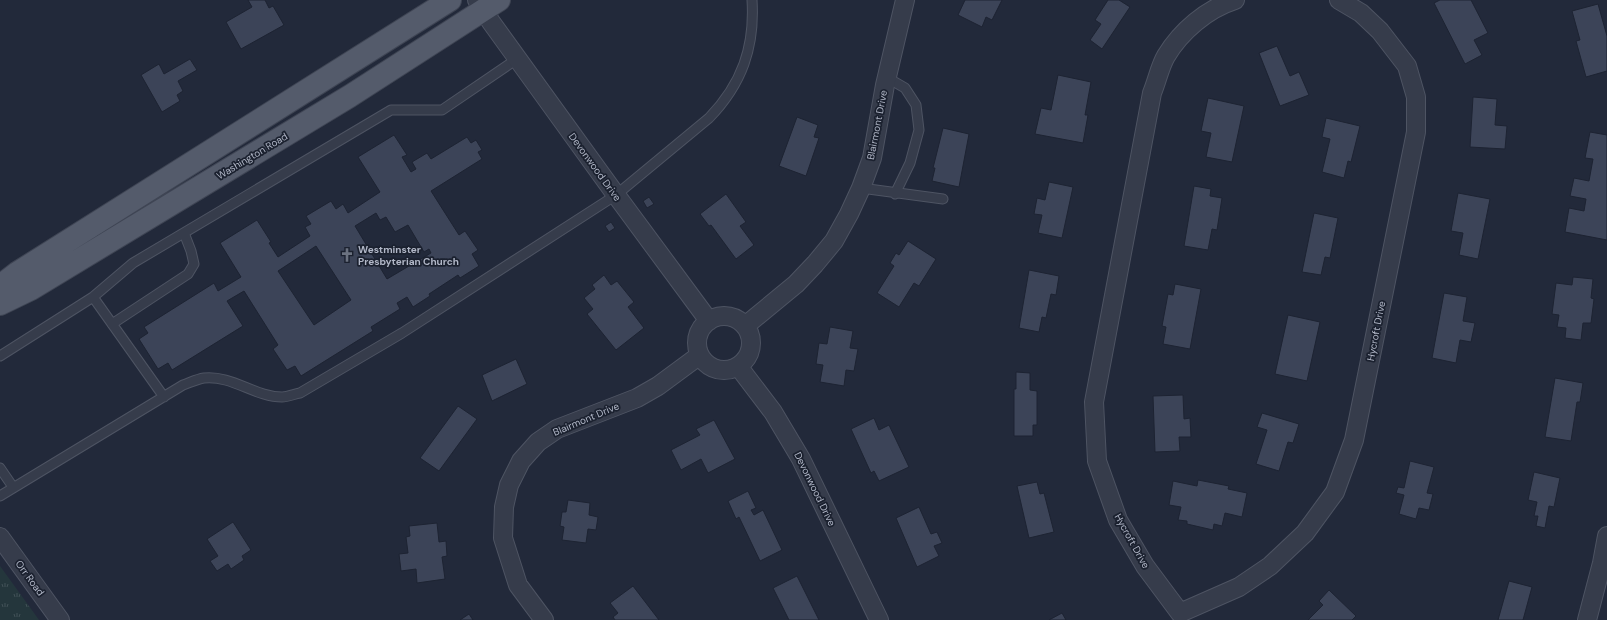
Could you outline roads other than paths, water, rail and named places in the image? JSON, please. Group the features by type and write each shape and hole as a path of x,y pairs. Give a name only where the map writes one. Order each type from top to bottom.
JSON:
{"main road":[{"path":"0,286 23,268 450,0"},
{"name":"Washington Road","path":"0,304 31,289 356,92 486,4"}],"street":[{"path":"405,29 428,0"},
{"name":"Blairmont Drive","path":"745,326 796,284 815,264 834,240 849,214 861,188 872,158 886,76 905,0"},
{"name":"Hycroft Drive","path":"1235,0 1228,2 1201,18 1180,37 1166,56 1152,93 1094,402 1097,461 1118,520 1144,566 1177,617 1239,586 1270,566 1305,533 1335,492 1354,440 1416,132 1416,97 1407,66 1385,37 1361,13 1339,0"},
{"name":"Devonwood Drive","path":"486,4 517,59 710,321"},
{"path":"724,317 739,321 745,326 751,343 745,360 738,366 721,370 712,367 705,362 700,355 697,340 704,326 710,321 724,317"},
{"name":"Blairmont Drive","path":"544,620 518,585 503,538 504,507 509,485 521,462 538,442 557,429 637,398 658,386 700,355"},
{"name":"Devonwood Drive","path":"738,366 773,412 801,459 879,620"},
{"path":"1587,620 1604,563 1607,536"},
{"name":"Orr Road","path":"0,537 60,620"}],"lane":[{"path":"0,496 183,385 203,378 233,382 264,395 283,398 300,393 402,333 616,195 709,118 723,104 735,86 740,75 752,36 752,0"},
{"path":"0,356 93,297 133,263 392,110 442,110 517,59"},
{"path":"886,76 905,88 916,105 920,130 910,163 895,194"},
{"path":"861,188 895,194 943,199"},
{"path":"112,324 188,274 194,264 184,233"},
{"path":"93,297 164,397"},
{"path":"0,468 13,487"}],"place":[{"name":"Westminster Presbyterian Church","path":"347,255"}]}
